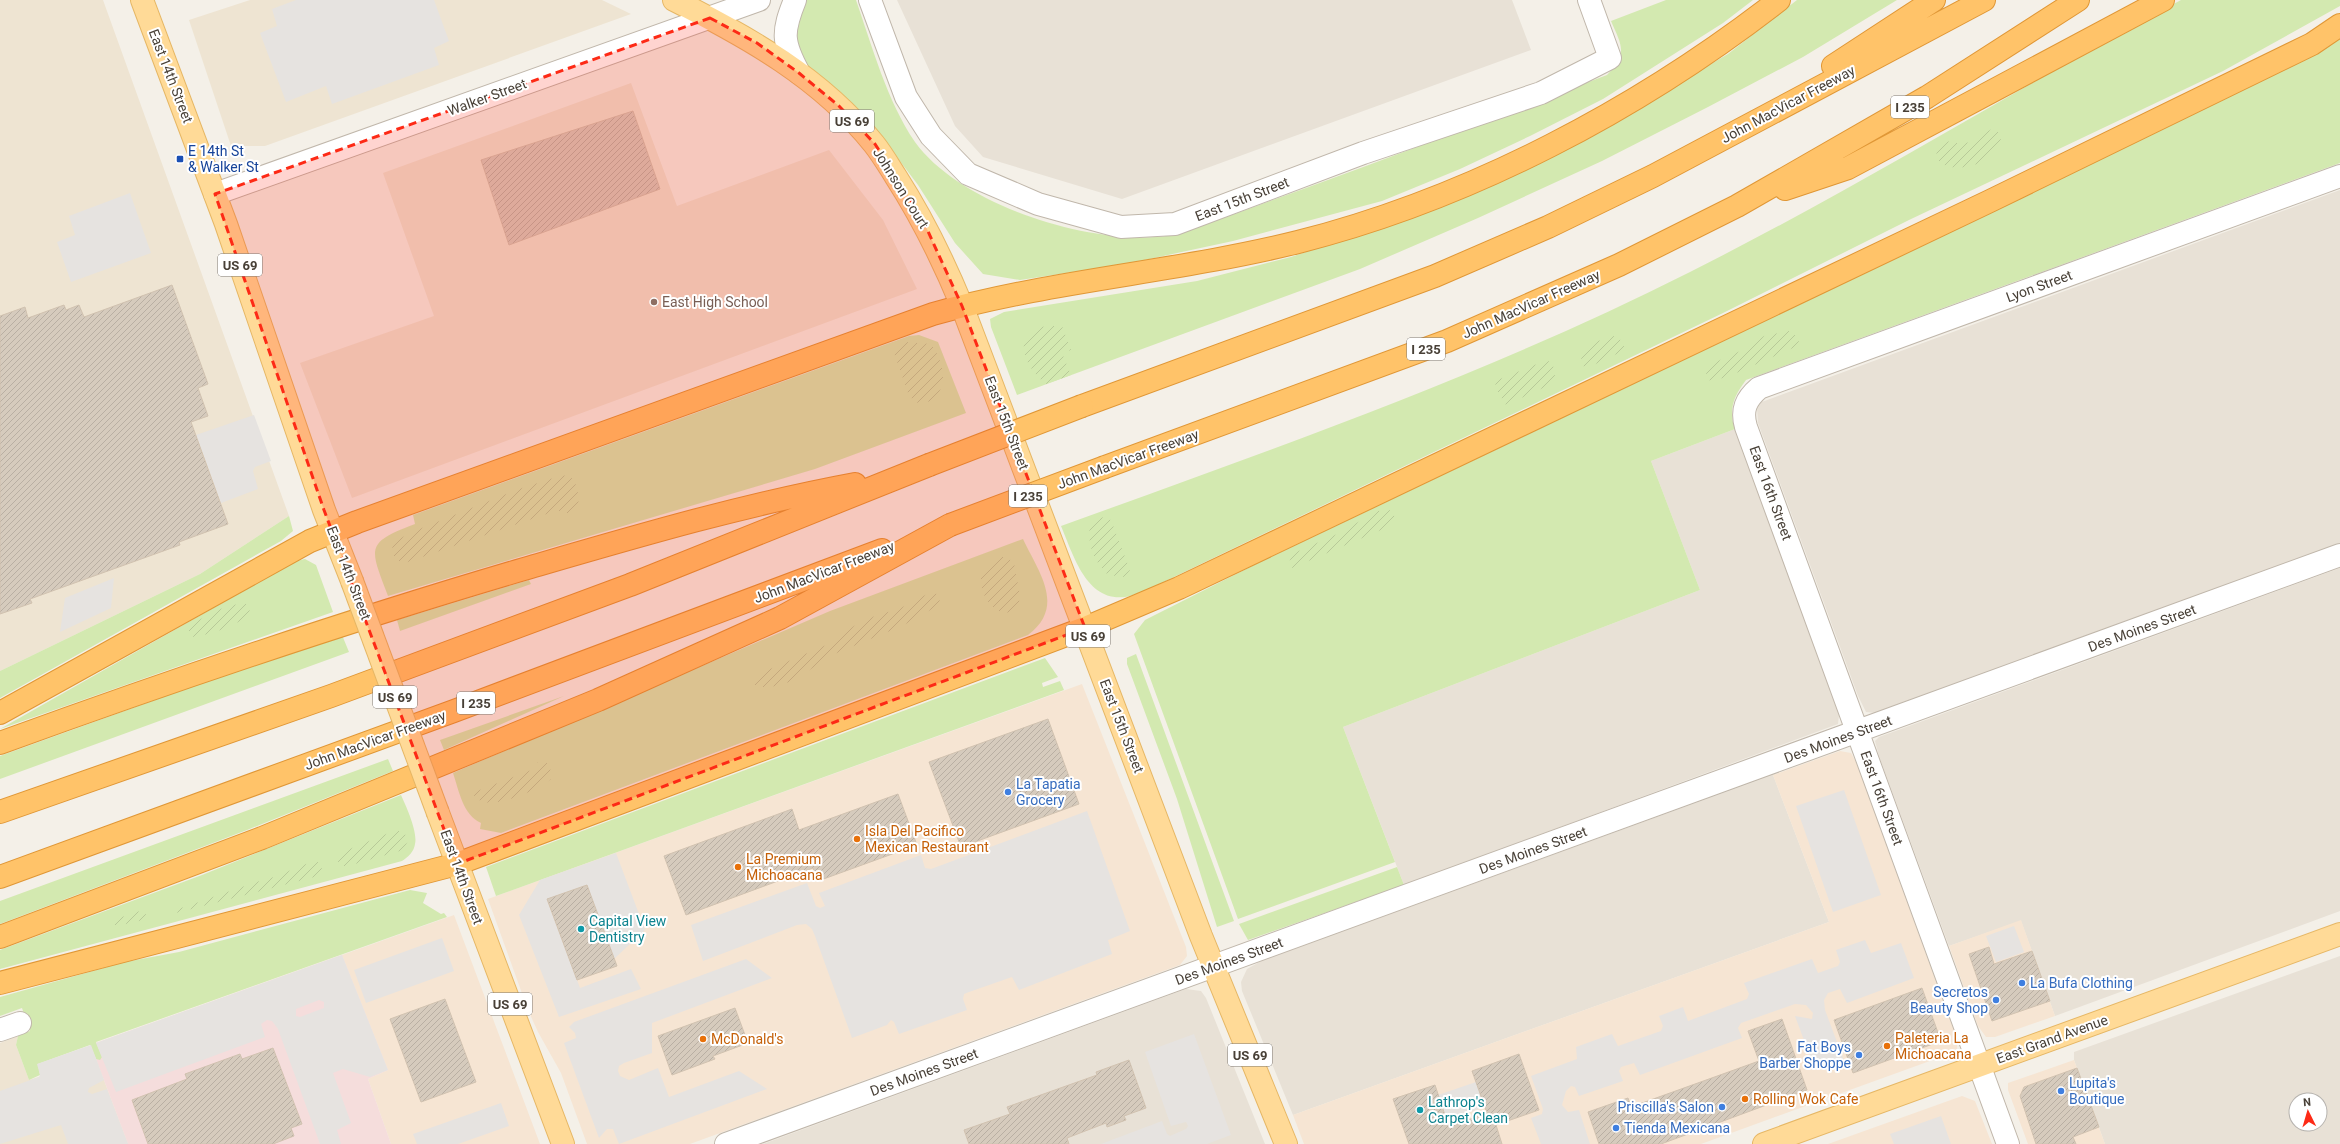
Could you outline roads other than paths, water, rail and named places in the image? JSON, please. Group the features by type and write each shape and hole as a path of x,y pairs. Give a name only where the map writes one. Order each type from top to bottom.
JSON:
{"highway":[{"path":"0,713 310,541 933,314 962,306 1219,260 1299,242 1390,215 1487,177 1615,110 1674,75 1739,31 1779,0"},
{"path":"1706,148 1934,0"},
{"name":"John MacVicar Freeway","path":"0,812 330,696 630,585 901,476 1082,406 1434,276 1548,227 1706,148 1984,0"},
{"name":"John MacVicar Freeway","path":"0,877 469,706 1105,467 1447,341 1619,265 1737,206 1927,96 2078,0"},
{"path":"1737,206 1848,168 2163,0"},
{"path":"0,983 457,864 1085,628 1186,584 1990,201 2312,44 2340,25"},
{"path":"0,743 271,647 405,604 719,513 797,495 901,476"},
{"path":"0,937 262,838 598,700 780,618 950,525"}],"main road":[{"name":"East 14th Street","path":"142,0 215,194 324,510 334,531 457,864 563,1144"},
{"name":"Johnson Court","path":"674,0 757,43 799,73 839,106 875,144 921,216 962,306"},
{"name":"East 15th Street","path":"962,306 1214,967 1286,1144"},
{"name":"East Grand Avenue","path":"1764,1144 2340,934"}],"street":[{"name":"Walker Street","path":"215,194 759,0"},
{"path":"796,0 789,16 785,36 787,52 799,73"},
{"name":"East 15th Street","path":"870,0 906,97 931,136 968,174 1038,204 1121,227 1175,224 1363,153 1541,93 1610,58 1589,0"},
{"name":"Lyon Street","path":"1745,405 1748,397 1759,388 2340,176"},
{"name":"East 16th Street","path":"1745,405 1744,415 1746,427 2008,1144"},
{"name":"Des Moines Street","path":"726,1144 2340,555"},
{"path":"0,1030 20,1023"}],"place":[{"name":"E 14th St & Walker St","path":"180,159"},
{"name":"East High School","path":"654,302"},
{"name":"La Tapatia Grocery","path":"1008,792"},
{"name":"Isla Del Pacifico Mexican Restaurant","path":"857,839"},
{"name":"La Premium Michoacana","path":"738,867"},
{"name":"Capital View Dentistry","path":"581,929"},
{"name":"La Bufa Clothing","path":"2022,983"},
{"name":"Secretos Beauty Shop","path":"1996,1000"},
{"name":"McDonald's","path":"703,1039"},
{"name":"Paleteria La Michoacana","path":"1887,1046"},
{"name":"Fat Boys Barber Shoppe","path":"1859,1055"},
{"name":"Lupita's Boutique","path":"2061,1091"},
{"name":"Rolling Wok Cafe","path":"1745,1099"},
{"name":"Priscilla's Salon","path":"1722,1107"},
{"name":"Lathrop's Carpet Clean","path":"1420,1110"},
{"name":"Tienda Mexicana","path":"1616,1128"}]}
